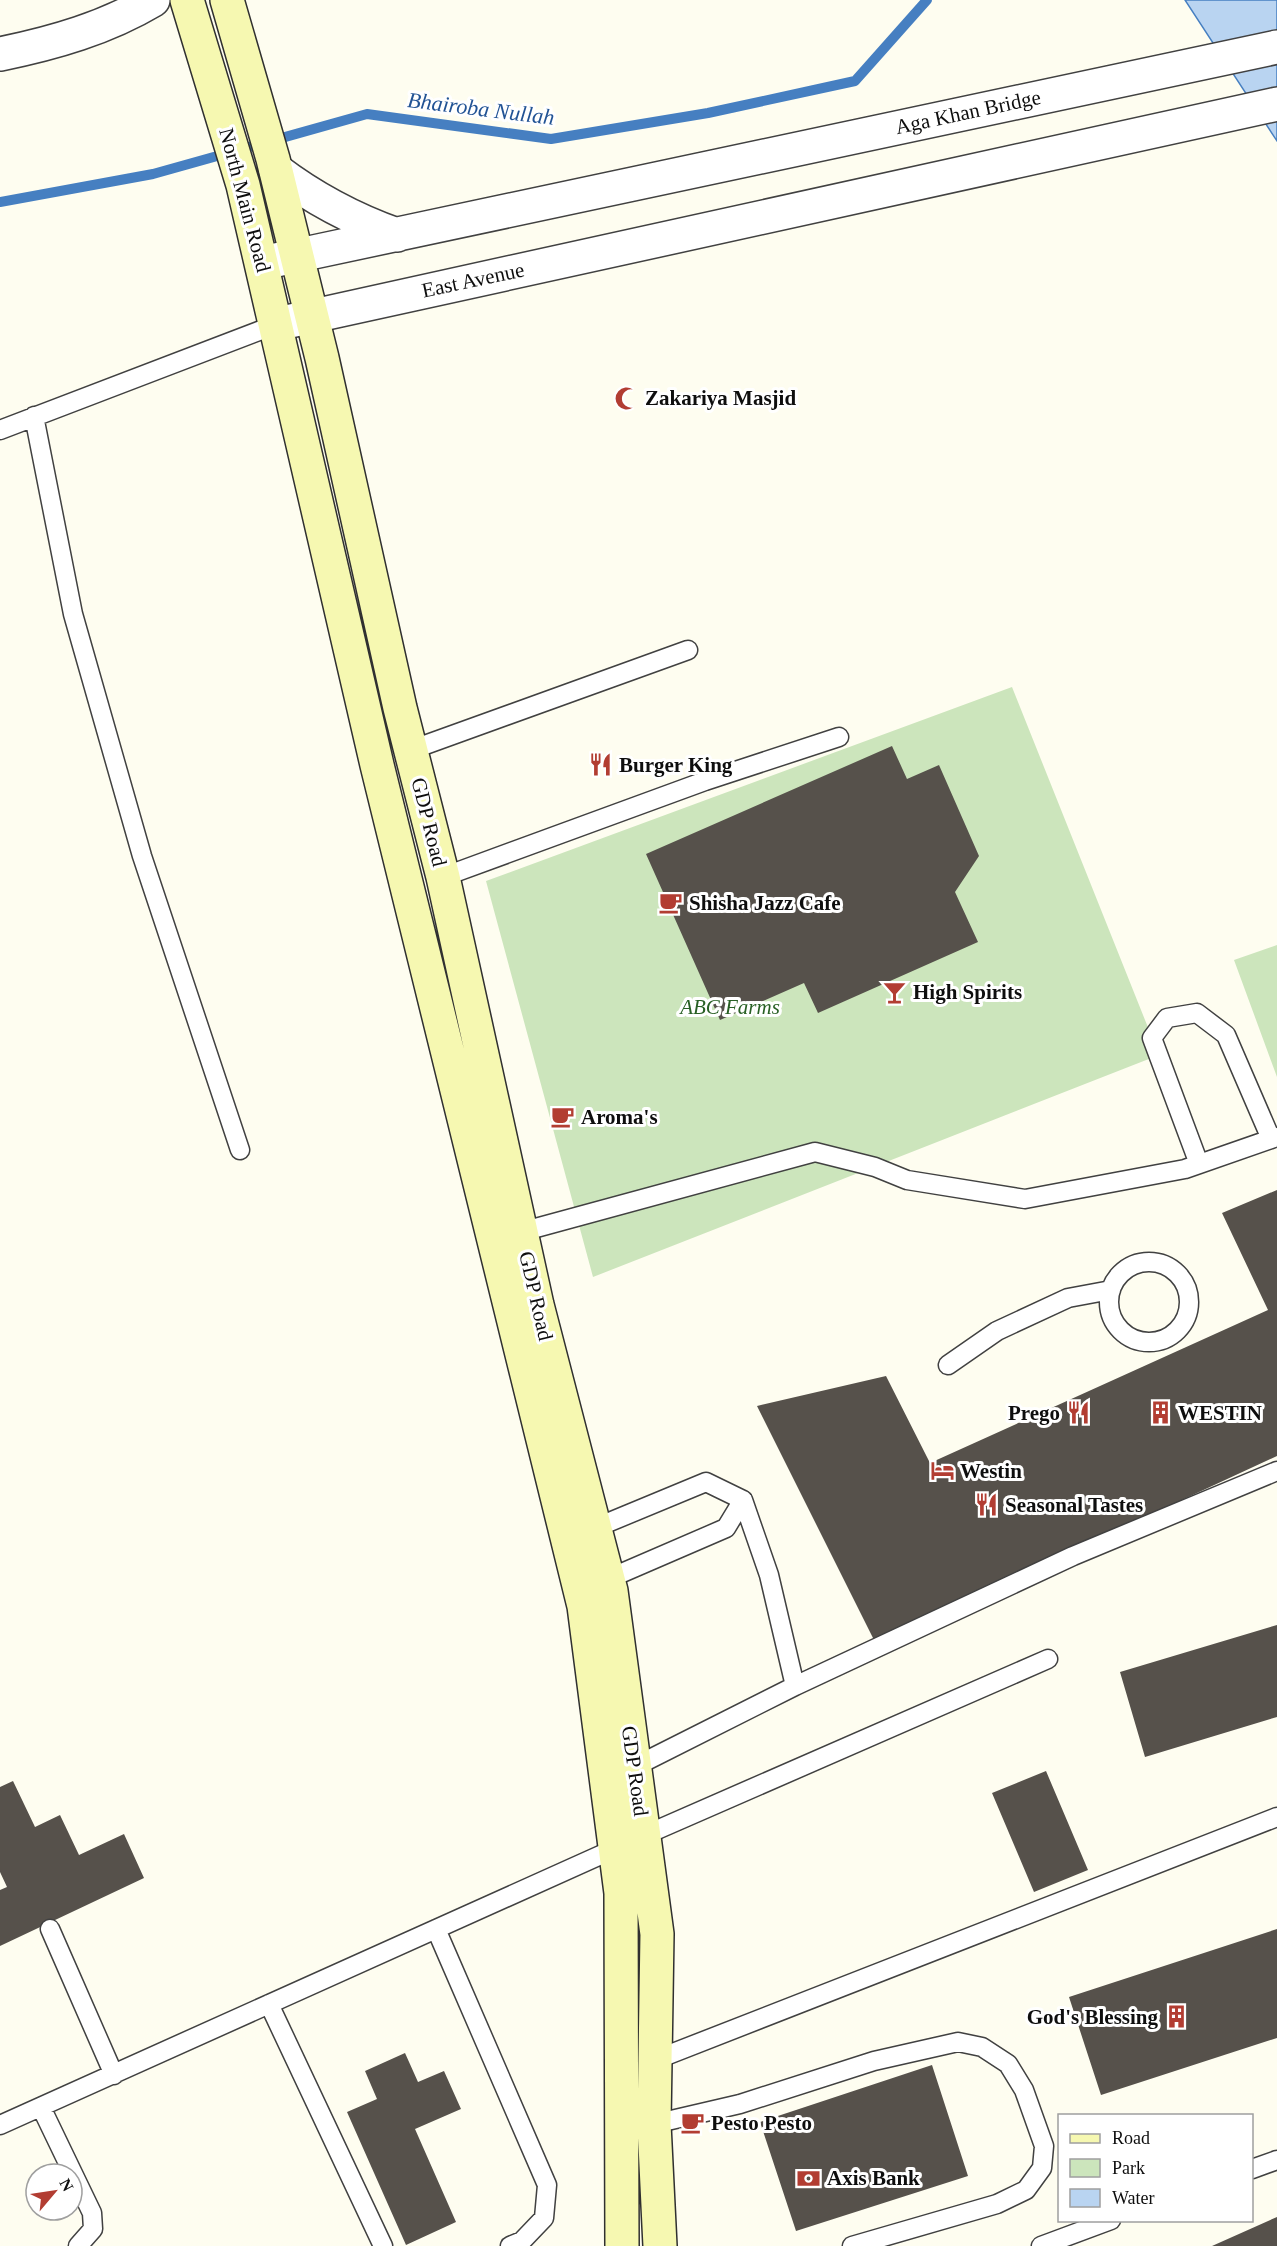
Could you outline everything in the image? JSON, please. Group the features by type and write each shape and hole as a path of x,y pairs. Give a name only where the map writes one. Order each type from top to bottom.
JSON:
{"main road":[{"name":"North Main Road","path":"227,0 274,164 322,358"},
{"name":"North Main Road","path":"190,6 243,185 380,777 584,1606 621,1893 622,2246"},
{"name":"GDP Road","path":"322,358 411,750 443,877 541,1322 608,1579 657,1934 654,2124 660,2246"}],"street":[{"path":"0,54 40,46 120,20 153,0"},
{"name":"Aga Khan Bridge","path":"397,235 1277,47"},
{"name":"East Avenue","path":"277,324 1277,104"},
{"path":"274,164 311,196 334,209 397,235"},
{"path":"262,263 397,235"}],"lane":[{"path":"0,430 277,324"},
{"path":"34,416 73,614 142,856 240,1150"},
{"path":"411,750 688,650"},
{"path":"443,877 705,781 839,737"},
{"path":"521,1232 815,1152 875,1167 907,1180 1025,1199 1185,1169 1274,1138 1226,1035 1197,1013 1167,1018 1152,1038 1199,1164"},
{"path":"948,1365 997,1330 1068,1298 1111,1290 1127,1269 1139,1263 1152,1262 1165,1265 1184,1283 1189,1296 1185,1321 1166,1339 1153,1342 1134,1339 1118,1327 1112,1316 1109,1303 1111,1290"},
{"path":"634,1767 795,1686 1073,1556 1277,1471"},
{"path":"595,1528 706,1482 743,1500 770,1575 795,1686"},
{"path":"608,1579 726,1528 743,1500"},
{"path":"643,1836 1048,1659"},
{"path":"655,2060 1277,1817"},
{"path":"0,2125 614,1849"},
{"path":"50,1929 114,2075"},
{"path":"436,1929 547,2186 544,2218 522,2241 510,2246"},
{"path":"269,2004 382,2246"},
{"path":"654,2124 740,2104 874,2061 958,2042 982,2047 1008,2064 1024,2090 1044,2146 1042,2168 1026,2190 997,2204 852,2246"},
{"path":"41,2107 92,2213 93,2229 78,2246"},
{"path":"1253,2168 1277,2160"},
{"path":"1041,2246 1106,2222"}],"green space":[{"name":"ABC Farms","path":"1012,687 1159,1055 593,1277 486,881"},
{"path":"1277,945 1277,1077 1234,960"}],"water":[{"path":"1185,0 1277,0 1277,141"}],"building":[{"path":"892,746 907,779 939,765 979,856 955,892 978,942 818,1013 804,983 720,1020 646,854"},
{"name":"WESTIN","path":"1277,1190 1277,1456 875,1642 757,1406 886,1376 930,1463 1268,1310 1222,1213"},
{"path":"1277,1625 1277,1717 1145,1757 1120,1672"},
{"path":"1046,1771 1088,1870 1034,1892 992,1793"},
{"path":"13,1781 35,1827 60,1815 79,1855 124,1834 144,1878 0,1946 0,1890 7,1887 0,1872 0,1787"},
{"name":"God's Blessing","path":"1277,1929 1277,2038 1101,2095 1069,1997"},
{"path":"405,2053 418,2082 444,2071 461,2109 415,2129 456,2222 406,2245 347,2112 377,2099 365,2071"},
{"path":"932,2065 968,2176 796,2231 760,2122"},
{"path":"1277,2217 1277,2246 1212,2246"}],"waterway":[{"name":"Bhairoba Nullah","path":"0,202 153,174 367,114 551,139 708,113 855,81 927,0"}],"place":[{"name":"Zakariya Masjid","path":"627,398"},
{"name":"Burger King","path":"601,765"},
{"name":"Shisha Jazz Cafe","path":"671,903"},
{"name":"High Spirits","path":"895,992"},
{"name":"Aroma's","path":"563,1117"},
{"name":"Prego","path":"1078,1413"},
{"name":"WESTIN","path":"1160,1413"},
{"name":"Westin","path":"942,1471"},
{"name":"Seasonal Tastes","path":"987,1505"},
{"name":"God's Blessing","path":"1176,2017"},
{"name":"Pesto Pesto","path":"693,2123"},
{"name":"Axis Bank","path":"809,2178"}]}
